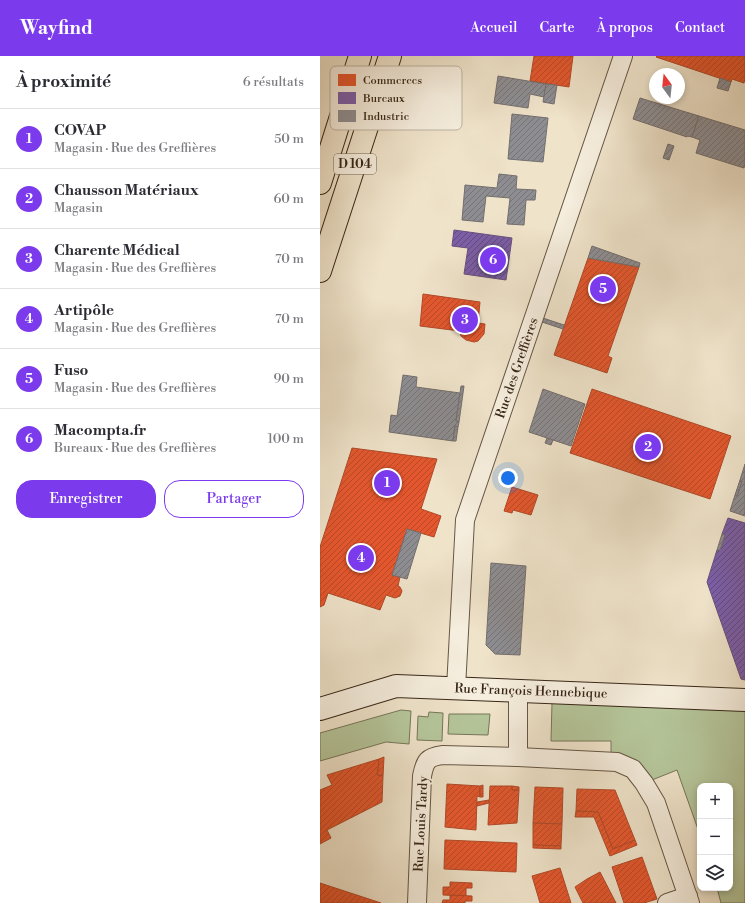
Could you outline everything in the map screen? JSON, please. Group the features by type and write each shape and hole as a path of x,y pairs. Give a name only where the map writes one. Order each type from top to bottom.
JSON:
{"main road":[{"name":"D 104","path":"357,66 360,56"},
{"name":"D 104","path":"387,66 390,56"},
{"name":"D 104","path":"320,183 337,130"},
{"name":"D 104","path":"320,271 366,130"}],"street":[{"name":"Rue des Greffières","path":"456,688 465,520 623,56"},
{"name":"Rue François Hennebique","path":"320,710 396,686 745,700"},
{"path":"518,691 518,757"},
{"name":"Rue Louis Tardy","path":"417,903 422,776 425,763 433,756 443,755 617,762 633,769 644,782 656,803 689,900"},
{"path":"667,903 689,900"}],"green space":[{"path":"552,703 745,709 745,903 721,903 718,891 733,891 733,783 697,783 697,827 677,770 652,780 611,754 611,741 551,741"},
{"path":"401,710 411,711 409,744 386,742 320,761 320,733"},
{"path":"429,712 443,713 442,741 417,740 418,716 428,717"},
{"path":"449,714 490,714 488,735 448,734"}],"building: Commerces":[{"path":"534,56 573,56 569,87 530,81"},
{"path":"745,56 744,83 732,79 731,82 656,57"},
{"path":"588,258 639,267 608,356 612,358 607,373 554,355"},
{"path":"423,294 480,302 478,323 485,324 484,334 478,341 474,342 466,340 461,336 460,331 420,326"},
{"path":"592,389 731,436 710,499 570,453"},
{"path":"352,448 437,459 421,509 441,516 434,537 407,529 392,575 400,577 398,586 402,591 400,596 395,598 386,595 380,610 328,593 324,605 320,607 320,547"},
{"path":"512,487 538,495 531,515 513,510 512,513 504,511"},
{"path":"384,757 383,776 377,775 379,759"},
{"path":"379,759 377,775 383,776 382,802 327,830 331,838 320,844 320,790 332,785 327,775"},
{"path":"447,784 480,786 480,797 477,796 476,830 445,827"},
{"path":"483,785 483,797 480,797 480,786"},
{"path":"490,786 512,786 512,790 519,790 517,823 488,825"},
{"path":"512,786 519,787 519,790 512,790"},
{"path":"535,787 563,788 562,824 533,823"},
{"path":"577,789 615,790 635,840 613,849 598,812 576,811"},
{"path":"489,800 489,803 477,806 477,802"},
{"path":"576,811 598,812 613,849 635,840 637,845 610,856 594,817 575,817"},
{"path":"533,823 562,824 561,846 533,845"},
{"path":"445,840 517,843 516,872 444,869"},
{"path":"533,845 561,846 561,849 533,848"},
{"path":"642,857 657,899 644,903 624,903 612,867"},
{"path":"560,868 571,903 540,903 532,876"},
{"path":"600,872 616,903 583,903 575,887"},
{"path":"450,882 472,883 472,888 466,888 466,896 443,895 443,887 450,887"},
{"path":"320,883 381,903 320,903"},
{"path":"450,895 472,896 472,901 465,901 465,903 442,903 443,900 450,900"}],"building: Bureaux":[{"path":"454,230 512,238 506,280 464,274 468,248 452,246"},
{"path":"728,518 745,523 745,680 741,679 707,582 717,550 720,550 725,535 722,534"}],"building: Industrie":[{"path":"498,76 546,84 544,97 530,94 528,108 494,103"},
{"path":"720,78 731,82 728,91 717,88"},
{"path":"546,84 557,85 554,104 543,102"},
{"path":"640,98 649,101 649,104 660,104 699,116 692,137 687,137 633,119"},
{"path":"512,114 548,118 543,162 508,159"},
{"path":"699,116 745,130 744,168 696,153 700,140 692,137"},
{"path":"668,144 674,146 669,160 663,158"},
{"path":"499,174 517,176 516,189 536,190 535,200 526,200 524,225 507,224 510,198 486,196 483,222 462,220 465,185 497,188"},
{"path":"592,246 640,263 639,267 588,258"},
{"path":"543,318 564,325 563,329 542,322"},
{"path":"403,375 417,377 416,387 460,393 456,421 459,422 458,427 455,426 453,441 389,432 391,415 397,416"},
{"path":"461,386 464,386 459,422 456,421"},
{"path":"543,389 585,404 571,446 529,432"},
{"path":"455,426 458,427 456,441 453,441"},
{"path":"547,438 553,440 551,445 545,443"},
{"path":"745,464 745,516 730,511 735,495 737,496 742,481 740,480"},
{"path":"740,480 742,481 737,496 735,495"},
{"path":"407,529 421,533 407,579 392,575"},
{"path":"722,534 725,535 720,550 717,550"},
{"path":"491,563 526,566 520,655 495,654 486,645"}],"place":[{"name":"Macompta.fr","path":"493,260"},
{"name":"Fuso","path":"603,289"},
{"name":"Charente Médical","path":"465,320"},
{"name":"Chausson Matériaux","path":"648,447"},
{"name":"COVAP","path":"387,483"},
{"name":"Artipôle","path":"361,558"}]}
